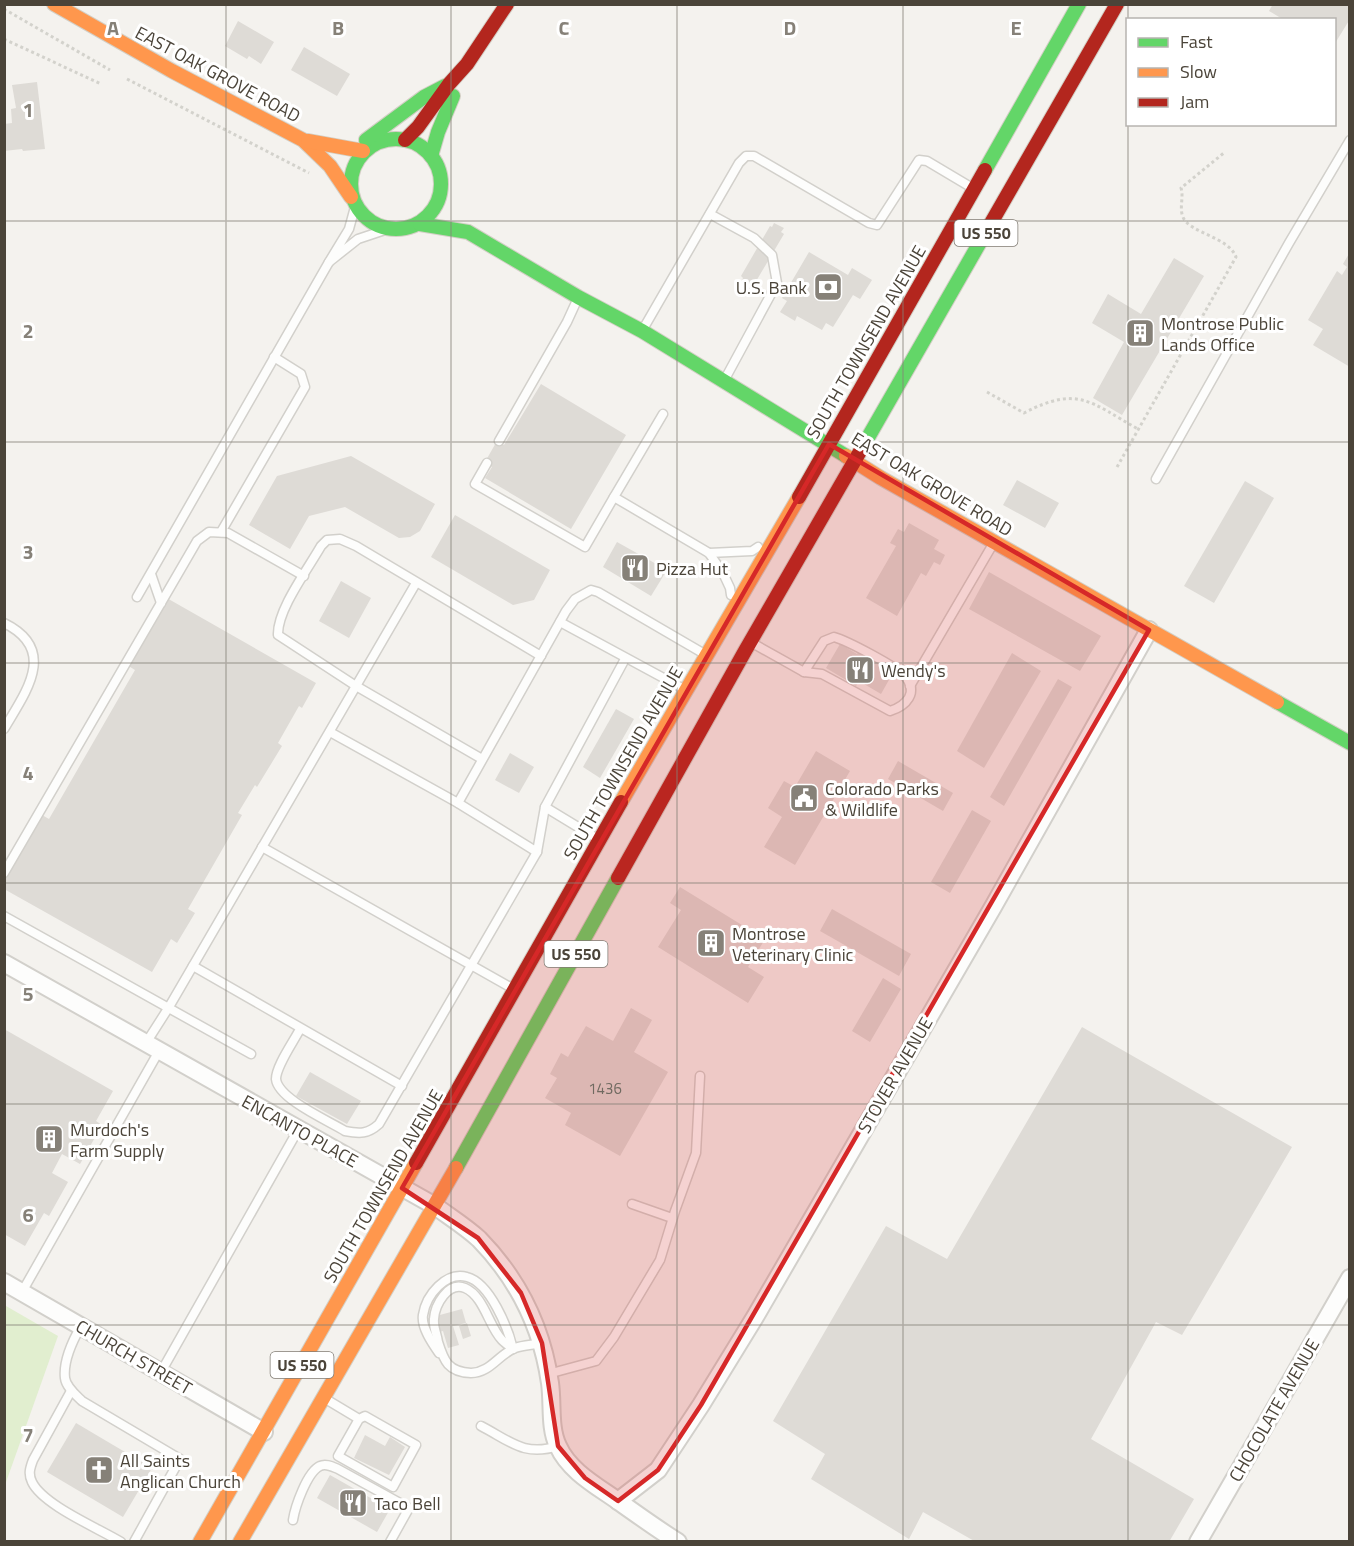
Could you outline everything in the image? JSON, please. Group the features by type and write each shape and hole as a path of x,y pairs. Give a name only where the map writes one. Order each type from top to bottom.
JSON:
{"main road":[{"name":"EAST OAK GROVE ROAD","path":"54,4 303,140 321,153 336,170 353,202"},
{"path":"405,140 467,64 507,4"},
{"name":"SOUTH TOWNSEND AVENUE","path":"200,1542 599,840 777,535 1079,4"},
{"name":"US 550","path":"240,1542 435,1206 854,460 1117,4"},
{"path":"431,156 438,132 467,64"},
{"path":"347,149 371,138 424,97 449,84"},
{"name":"EAST OAK GROVE ROAD","path":"303,140 363,150"},
{"path":"386,140 405,140 422,148 431,156 438,166 441,191 435,208 420,224 405,229 388,229 367,218 353,202 351,175 354,162 363,150 386,140"},
{"name":"EAST OAK GROVE ROAD","path":"441,191 445,203 468,232"},
{"name":"EAST OAK GROVE ROAD","path":"420,224 468,232 578,297 642,331 881,478 1149,630 1348,739"}],"street":[{"name":"STOVER AVENUE","path":"618,1501 658,1470 707,1396 987,917 1149,630"},
{"name":"ENCANTO PLACE","path":"4,963 435,1206 478,1238 521,1293 542,1343 548,1374 553,1426 558,1446 585,1478 618,1501"},
{"name":"CHOCOLATE AVENUE","path":"1198,1542 1350,1278"},
{"name":"CHURCH STREET","path":"4,1282 264,1432"},
{"path":"618,1501 647,1524 678,1542"}],"lane":[{"path":"1156,479 1350,140"},
{"path":"642,331 739,163 746,156 754,156 869,223 877,225 919,160 927,161 974,189"},
{"path":"137,597 349,230 353,202"},
{"path":"710,214 754,238 772,255 777,283 724,380"},
{"path":"329,262 358,239 388,229"},
{"path":"499,441 578,297"},
{"path":"221,532 305,387 301,374 274,357"},
{"path":"487,463 475,484 585,547 663,414"},
{"path":"614,497 709,553 730,588 731,611"},
{"path":"4,873 197,541 210,532 228,533 304,576"},
{"path":"709,553 752,551 777,535"},
{"path":"482,759 356,686 278,635 278,623 283,609 321,546 327,540 340,539 541,656"},
{"path":"751,643 804,672 822,674 890,711 902,707 910,696 910,686 994,543"},
{"path":"151,574 161,603"},
{"path":"22,1292 152,1047 169,1007 416,583"},
{"path":"458,803 560,622 575,600 591,590 707,655"},
{"path":"560,622 685,690"},
{"path":"4,623 20,633 31,646 36,661 26,692 4,729"},
{"path":"804,672 824,641 834,637 884,662 904,676 910,686"},
{"path":"300,1029 279,1067 276,1080 281,1092 345,1131 370,1133 379,1125 537,852 545,807 624,658"},
{"path":"330,732 458,803 537,852"},
{"path":"545,807 599,840"},
{"path":"262,847 515,990"},
{"path":"4,916 251,1054"},
{"path":"193,966 402,1086"},
{"path":"548,1374 596,1361 614,1337 660,1260 672,1218 696,1153 700,1076"},
{"path":"161,1372 298,1130"},
{"path":"632,1204 672,1218"},
{"path":"513,1349 500,1339 475,1295 466,1288 457,1286 450,1289 441,1300 434,1322 443,1360 454,1370 473,1373 490,1367 513,1349 542,1343"},
{"path":"81,1326 71,1344 65,1379 71,1390 82,1401 180,1459 134,1542"},
{"path":"71,1390 28,1471 32,1482 45,1499 121,1542"},
{"path":"324,1398 359,1419"},
{"path":"364,1416 416,1445 393,1487 338,1456 359,1419 364,1416"},
{"path":"481,1426 519,1447 541,1452 558,1446"},
{"path":"292,1520 298,1497 316,1469 321,1465 327,1465 409,1508 390,1542"}],"path":[{"path":"4,9 110,70"},
{"path":"4,39 101,84"},
{"path":"127,79 316,177"},
{"path":"1118,467 1236,257 1230,247 1187,223 1182,216 1181,188 1225,152"},
{"path":"987,392 1024,412 1063,398 1084,399 1138,429"}],"highlighted area":[{"path":"829,444 1149,630 701,1405 658,1470 618,1501 585,1478 558,1446 542,1343 521,1293 478,1238 402,1188"}],"green space":[{"path":"6,1306 58,1336 5,1485 4,1309"}],"building":[{"path":"1273,4 1350,4 1350,19 1336,42 1336,18 1281,18 1269,11"},
{"path":"238,21 274,42 261,64 225,46"},
{"path":"304,47 350,74 337,96 291,70"},
{"path":"37,82 45,149 4,151 4,124 12,123 11,109 16,108 12,85"},
{"path":"774,223 784,228 781,232 784,234 751,286 742,280 741,276 770,226 772,227"},
{"name":"U.S. Bank","path":"809,252 848,275 852,268 872,280 860,299 853,295 833,327 826,323 822,330 797,316 795,321 780,312 787,301 782,298"},
{"path":"1350,252 1350,367 1313,345 1323,329 1308,320 1337,271 1342,275 1347,267 1343,264"},
{"name":"Montrose Public Lands Office","path":"1174,258 1204,276 1122,415 1093,398 1124,342 1092,323 1108,294 1141,314"},
{"path":"541,384 626,435 571,529 485,478 492,467 485,462 497,441 504,445"},
{"path":"351,456 435,504 420,531 410,537 399,538 345,507 309,516 290,549 249,525 277,476"},
{"path":"1017,480 1059,503 1045,528 1003,505"},
{"path":"1245,481 1274,498 1214,603 1184,586"},
{"path":"455,515 550,570 534,600 513,605 431,557"},
{"path":"909,523 939,540 934,549 945,555 940,565 934,562 926,576 921,573 897,616 866,598 896,546 890,543 898,529 904,532"},
{"name":"Pizza Hut","path":"617,542 667,570 651,596 603,567"},
{"path":"989,572 1101,636 1080,671 969,609"},
{"path":"341,581 371,598 349,638 319,621"},
{"path":"165,597 316,683 302,708 299,706 278,743 282,746 238,813 242,815 188,909 195,913 177,943 171,939 152,972 4,889 4,879 42,815 49,819 135,670 127,665"},
{"name":"Wendy's","path":"840,644 857,654 859,651 894,671 881,694 859,681 856,686 826,668"},
{"path":"1012,653 1041,671 984,768 957,751"},
{"path":"1058,679 1072,687 1004,806 990,797"},
{"path":"616,709 634,719 600,778 583,767"},
{"name":"Colorado Parks & Wildlife","path":"816,751 850,771 795,865 764,847 782,817 768,808 784,781 795,787"},
{"path":"510,753 534,767 519,793 495,780"},
{"path":"898,761 953,793 943,811 888,779"},
{"path":"972,810 991,821 950,893 931,882"},
{"name":"Montrose Veterinary Clinic","path":"680,887 765,939 748,967 764,977 748,1003 658,947 681,910 670,903"},
{"path":"832,909 911,954 899,976 820,931"},
{"path":"883,978 901,989 870,1042 852,1031"},
{"path":"631,1008 652,1020 634,1052 668,1072 620,1156 565,1125 571,1113 545,1098 557,1078 550,1074 561,1053 568,1057 586,1026 613,1041"},
{"path":"1082,1027 1292,1147 1182,1335 1156,1322 1091,1439 1194,1499 1169,1542 976,1542 923,1512 909,1539 811,1479 825,1454 773,1421 886,1226 947,1259"},
{"name":"Murdoch's Farm Supply","path":"4,1029 113,1091 96,1121 102,1125 80,1164 62,1154 52,1173 68,1182 49,1216 44,1213 25,1246 4,1234"},
{"path":"310,1072 361,1101 347,1124 296,1096"},
{"path":"462,1309 466,1323 453,1326 459,1345 448,1348 443,1331 429,1335 425,1319"},
{"path":"467,1323 471,1336 463,1339 459,1326"},
{"name":"All Saints Anglican Church","path":"76,1423 152,1468 123,1517 47,1472"},
{"path":"365,1435 385,1446 390,1437 405,1447 389,1475 354,1458"},
{"name":"Taco Bell","path":"330,1475 390,1509 377,1532 317,1498"}],"traffic: fast":[{"path":"985,170 1079,4"},
{"path":"366,140 424,97 445,86"},
{"path":"431,156 453,96"},
{"path":"387,139 405,139 421,146 434,159 441,175 441,184 441,193 434,209 421,222 405,229 387,229 371,222 358,209 351,193 351,175 358,159 371,146 387,139"},
{"path":"420,224 468,232 578,297 642,331 846,456"},
{"path":"862,448 983,237"},
{"path":"1277,702 1350,743"},
{"path":"456,1168 618,878"}],"traffic: slow":[{"path":"54,4 172,71 303,140 330,166 351,197"},
{"path":"308,141 363,151"},
{"path":"846,456 1277,702"},
{"path":"621,802 799,497"},
{"path":"200,1542 416,1163"},
{"path":"240,1542 456,1168"}],"traffic: jam":[{"path":"405,140 418,127 449,84 467,64 507,4"},
{"path":"983,237 1117,4"},
{"path":"799,497 985,170"},
{"path":"618,878 862,448"},
{"path":"416,1163 621,802"}],"place":[{"name":"U.S. Bank","path":"828,287"},
{"name":"Montrose Public Lands Office","path":"1140,333"},
{"name":"Pizza Hut","path":"635,568"},
{"name":"Wendy's","path":"860,670"},
{"name":"Colorado Parks & Wildlife","path":"804,798"},
{"name":"Montrose Veterinary Clinic","path":"711,943"},
{"name":"Murdoch's Farm Supply","path":"49,1139"},
{"name":"All Saints Anglican Church","path":"99,1470"},
{"name":"Taco Bell","path":"353,1503"}]}
